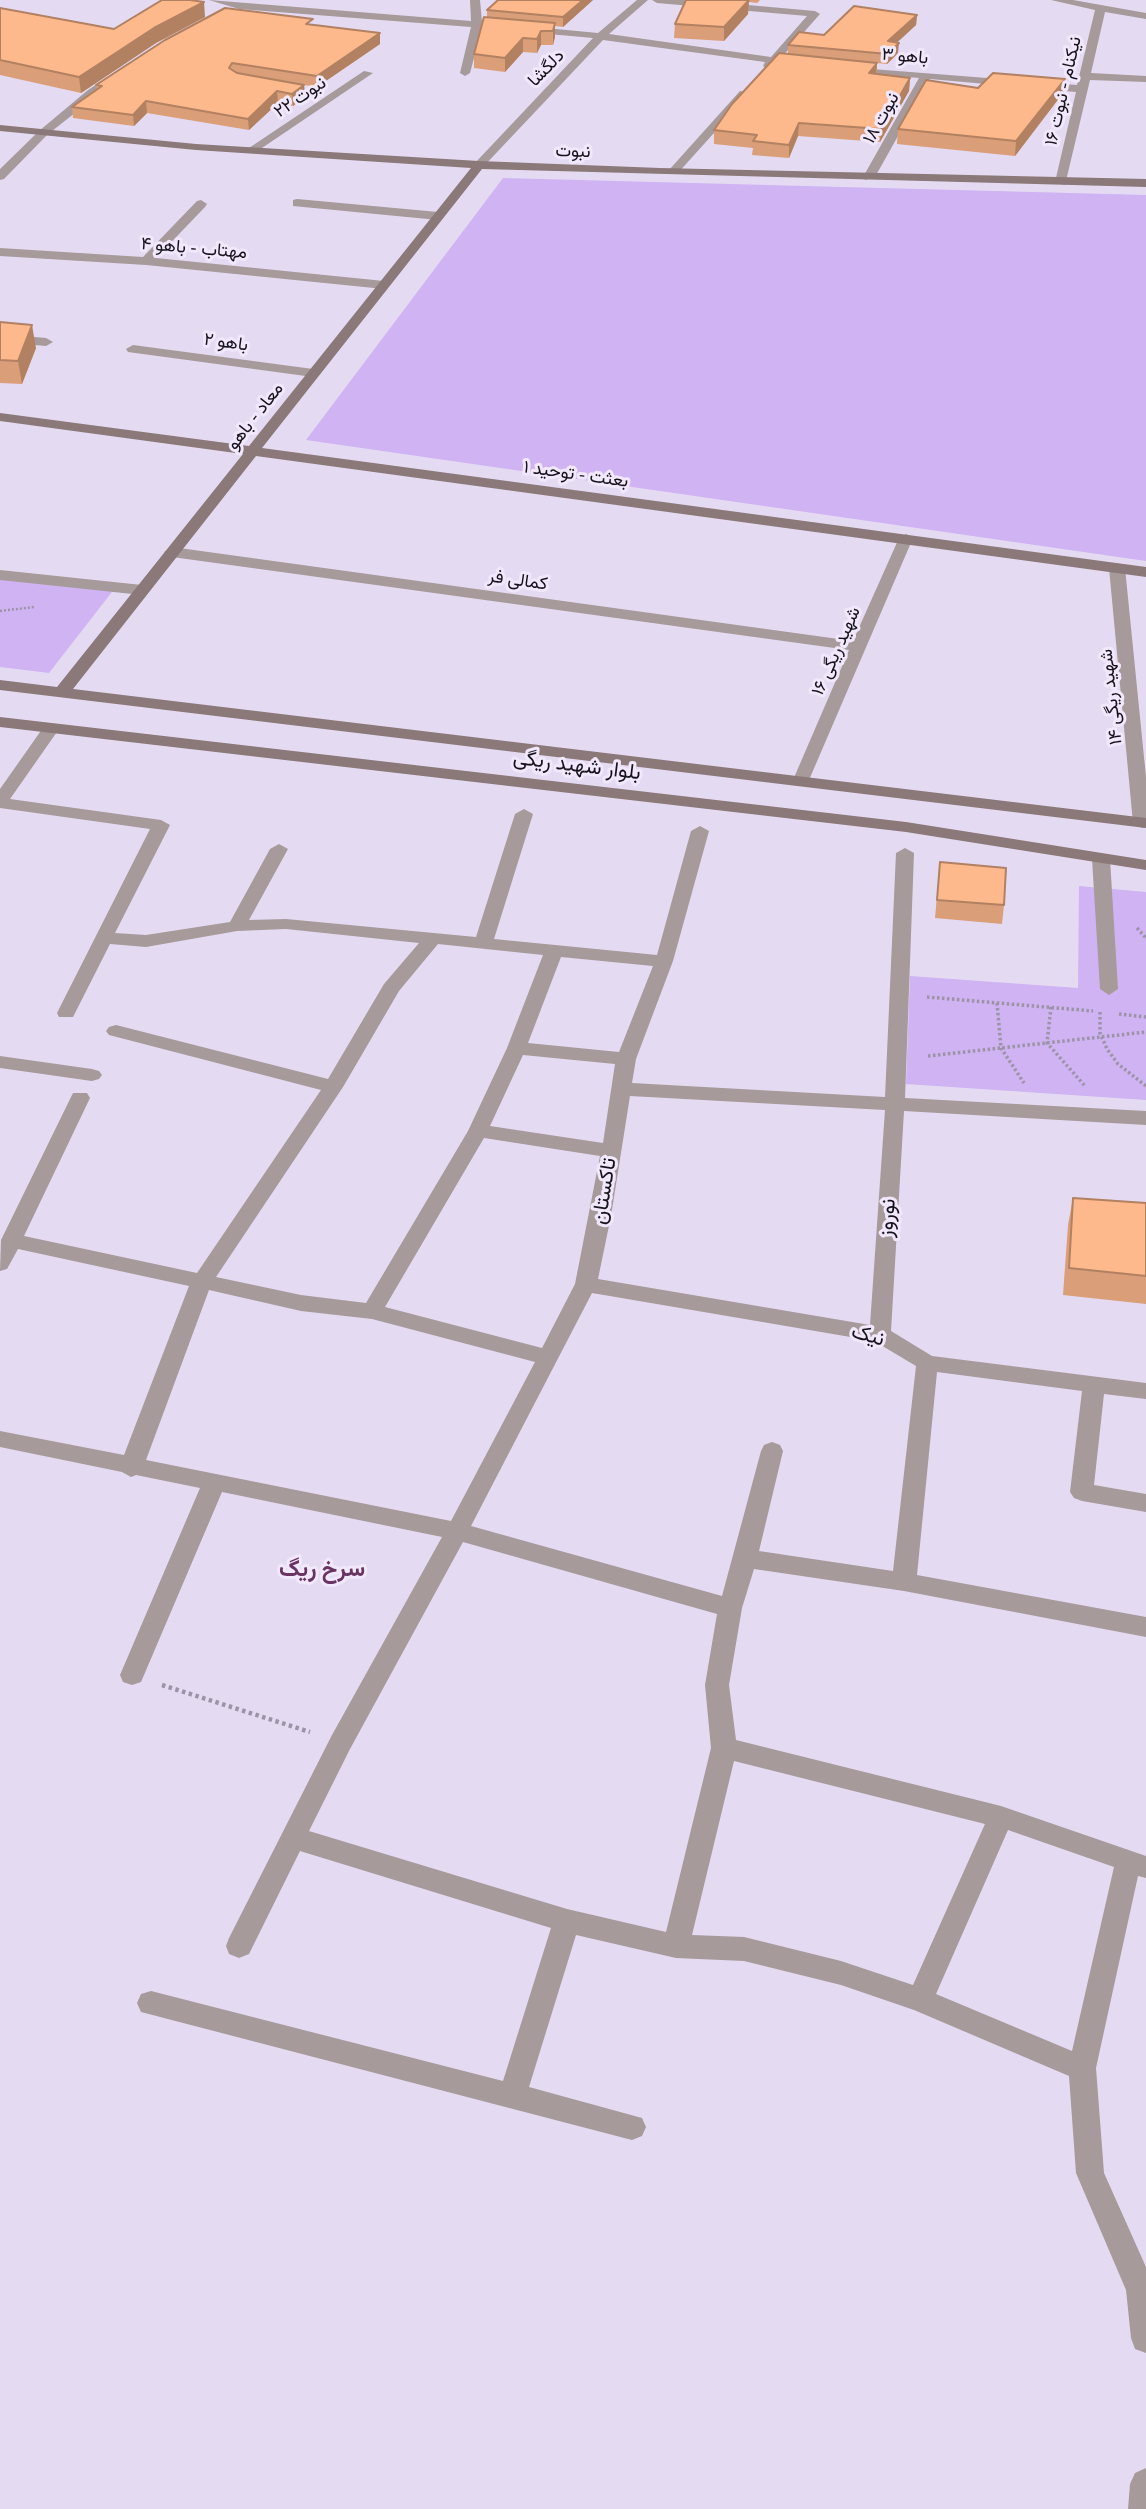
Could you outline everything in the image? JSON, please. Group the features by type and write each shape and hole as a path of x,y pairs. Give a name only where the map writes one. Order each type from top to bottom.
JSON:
{"street":[{"path":"214,0 601,36 816,65"},
{"path":"465,73 477,26 473,5 475,0"},
{"name":"دلگشا","path":"479,164 601,36 643,0"},
{"path":"657,0 815,14 764,71"},
{"path":"777,11 799,0"},
{"path":"1056,0 1146,16"},
{"path":"220,16 243,3"},
{"name":"نیکنام - نبوت ۱۶","path":"1061,182 1100,9"},
{"name":"باهو ۳","path":"836,67 1082,89"},
{"path":"0,176 43,133 92,92 126,70"},
{"name":"نبوت ۲۲","path":"252,150 368,73"},
{"name":"نبوت ۱۸","path":"869,177 926,76"},
{"path":"1085,76 1146,79"},
{"path":"673,172 755,81"},
{"path":"320,94 334,96"},
{"name":"نبوت","path":"0,128 252,150 479,164 673,172 1146,183"},
{"name":"معاد - باهو","path":"62,692 479,164"},
{"path":"146,261 201,204"},
{"path":"297,204 438,216"},
{"name":"مهتاب - باهو ۴","path":"0,252 146,261 384,285"},
{"path":"0,338 46,342"},
{"name":"باهو ۲","path":"133,349 313,373"},
{"name":"بعثت - توحید ۱","path":"0,418 1146,572"},
{"name":"شهید ریگی ۱۶","path":"800,780 906,538"},
{"name":"کمالی فر","path":"172,552 859,647"},
{"name":"شهید ریگی ۱۴","path":"1117,568 1144,823"},
{"path":"0,575 142,590"},
{"name":"بلوار شهید ریگی","path":"0,685 1144,823"},
{"name":"بلوار شهید ریگی","path":"0,722 879,824 1143,866"},
{"path":"51,729 0,802 161,825 66,1013"},
{"path":"483,943 524,814"},
{"name":"تاکستان","path":"239,1947 341,1742 457,1531 586,1284 601,1216 626,1059 664,961 700,831"},
{"path":"237,926 279,849"},
{"name":"نوروز","path":"880,1334 895,1103 905,853"},
{"path":"1101,859 1109,989"},
{"path":"102,938 146,941 237,926 286,924 664,961"},
{"path":"131,1468 201,1283 333,1087 391,988 433,937"},
{"path":"372,1311 478,1130 517,1048 554,951"},
{"path":"116,1031 333,1087"},
{"path":"517,1048 626,1059"},
{"path":"0,1062 92,1075"},
{"path":"621,1088 1146,1118"},
{"path":"0,1264 80,1098"},
{"path":"478,1130 610,1151"},
{"path":"11,1240 301,1303 372,1311 547,1357"},
{"name":"نیک","path":"586,1284 880,1334 928,1363 1146,1391"},
{"path":"904,1582 928,1363"},
{"path":"1094,1384 1082,1492 1146,1503"},
{"path":"0,1439 131,1468 457,1531 730,1608"},
{"path":"676,1946 724,1748 717,1685 730,1608 772,1451"},
{"path":"132,1675 214,1483"},
{"path":"745,1558 904,1582 1146,1627"},
{"path":"724,1748 1000,1817 1137,1864 1082,2068 1090,2173 1144,2289 1146,2338"},
{"path":"920,2000 1000,1817"},
{"path":"294,1838 567,1921 676,1946 744,1949 841,1973 920,2000 1082,2068"},
{"path":"512,2095 567,1921"},
{"path":"151,2003 632,2127"},
{"path":"1144,2509 1146,2484"}],"path":[{"path":"1109,989 1101,1003 1100,1033 1118,1064 1146,1086"},
{"path":"899,994 1146,1017"},
{"path":"998,1003 1001,1048 1044,1112"},
{"path":"1051,1007 1047,1043 1111,1116"},
{"path":"896,1060 1146,1032"},
{"path":"132,1675 341,1742"}],"shaded area":[{"path":"503,178 1146,195 1146,561 306,440"},
{"path":"0,576 115,588 49,673 0,667"},
{"path":"1079,886 1146,892 1146,1100 906,1084 910,976 1078,988"}],"building":[{"path":"162,0 204,2 154,28 79,77 0,60 0,8 114,29"},
{"path":"498,0 583,0 563,17 487,10"},
{"path":"686,0 749,0 724,27 675,24"},
{"path":"854,6 917,15 888,41 899,43 888,54 788,45 799,32 824,35"},
{"path":"225,8 313,19 306,24 380,33 317,76 232,63 229,68 237,73 304,85 292,94 277,91 248,119 146,101 133,115 72,107 102,86 96,85 165,40"},
{"path":"484,17 555,23 553,31 541,31 537,39 523,38 505,58 474,54"},
{"path":"779,53 877,63 869,73 910,78 881,129 799,123 789,145 753,141 757,135 714,130 732,104"},
{"path":"993,73 1065,79 1016,141 898,129 926,80 978,88"},
{"path":"0,322 32,325 18,361 0,360"},
{"path":"940,862 1006,868 1004,905 937,900"},
{"path":"1073,1198 1146,1203 1146,1276 1069,1268"}],"district":[{"name":"سرخ ریگ","path":"322,1569"}]}
